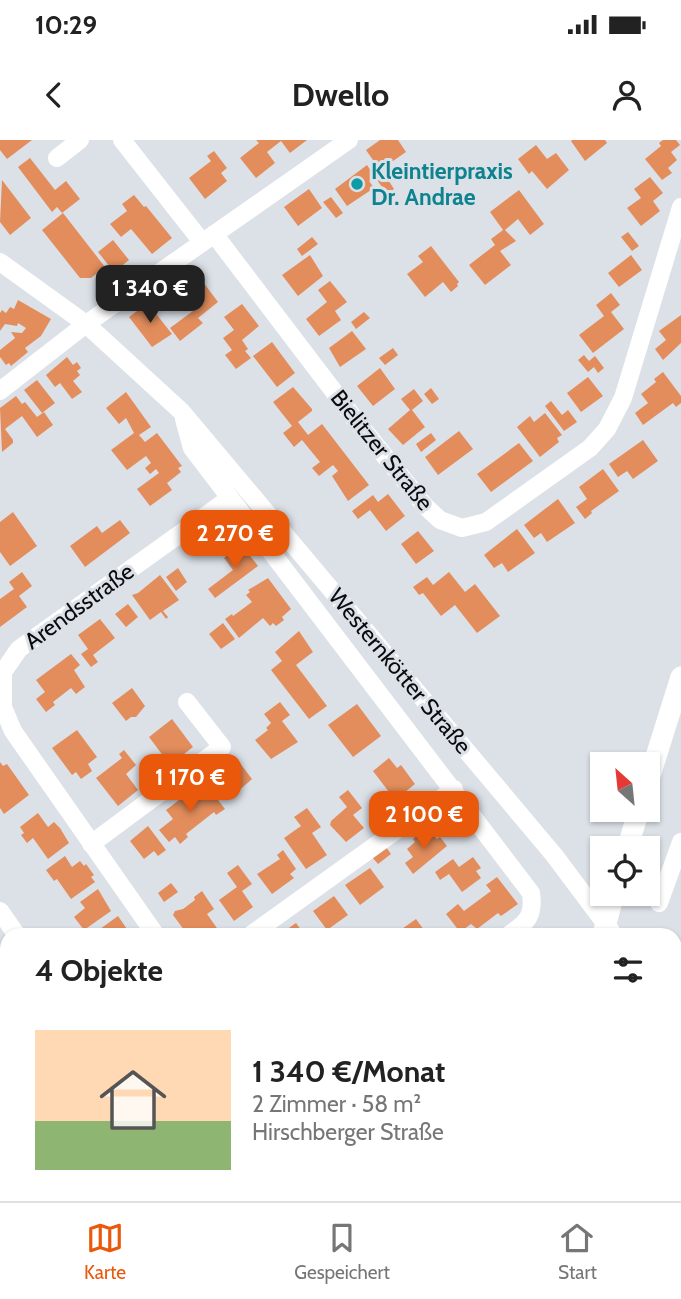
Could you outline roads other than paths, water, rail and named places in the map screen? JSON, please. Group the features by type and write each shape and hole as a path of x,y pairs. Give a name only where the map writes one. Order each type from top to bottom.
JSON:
{"main road":[{"path":"657,752 681,677"},
{"path":"605,928 611,906"}],"street":[{"path":"57,158 80,140"},
{"name":"Bielitzer Straße","path":"121,140 208,238 425,506 440,520 462,528 486,522 590,448 607,429 623,398 681,207"},
{"path":"0,391 86,324 349,140"},
{"name":"Westernkötter Straße","path":"0,262 86,324 182,412 554,855 609,928"},
{"name":"Westernkötter Straße","path":"182,412 192,448 531,893 533,908 530,928"},
{"name":"Arendsstraße","path":"151,928 13,731 3,707 2,672 19,649 230,498"},
{"path":"91,844 222,747 187,702"},
{"path":"260,928 454,789"},
{"path":"660,899 681,842"},
{"path":"0,911 12,928"}],"place":[{"name":"Kleintierpraxis Dr. Andrae","path":"357,184"}]}
